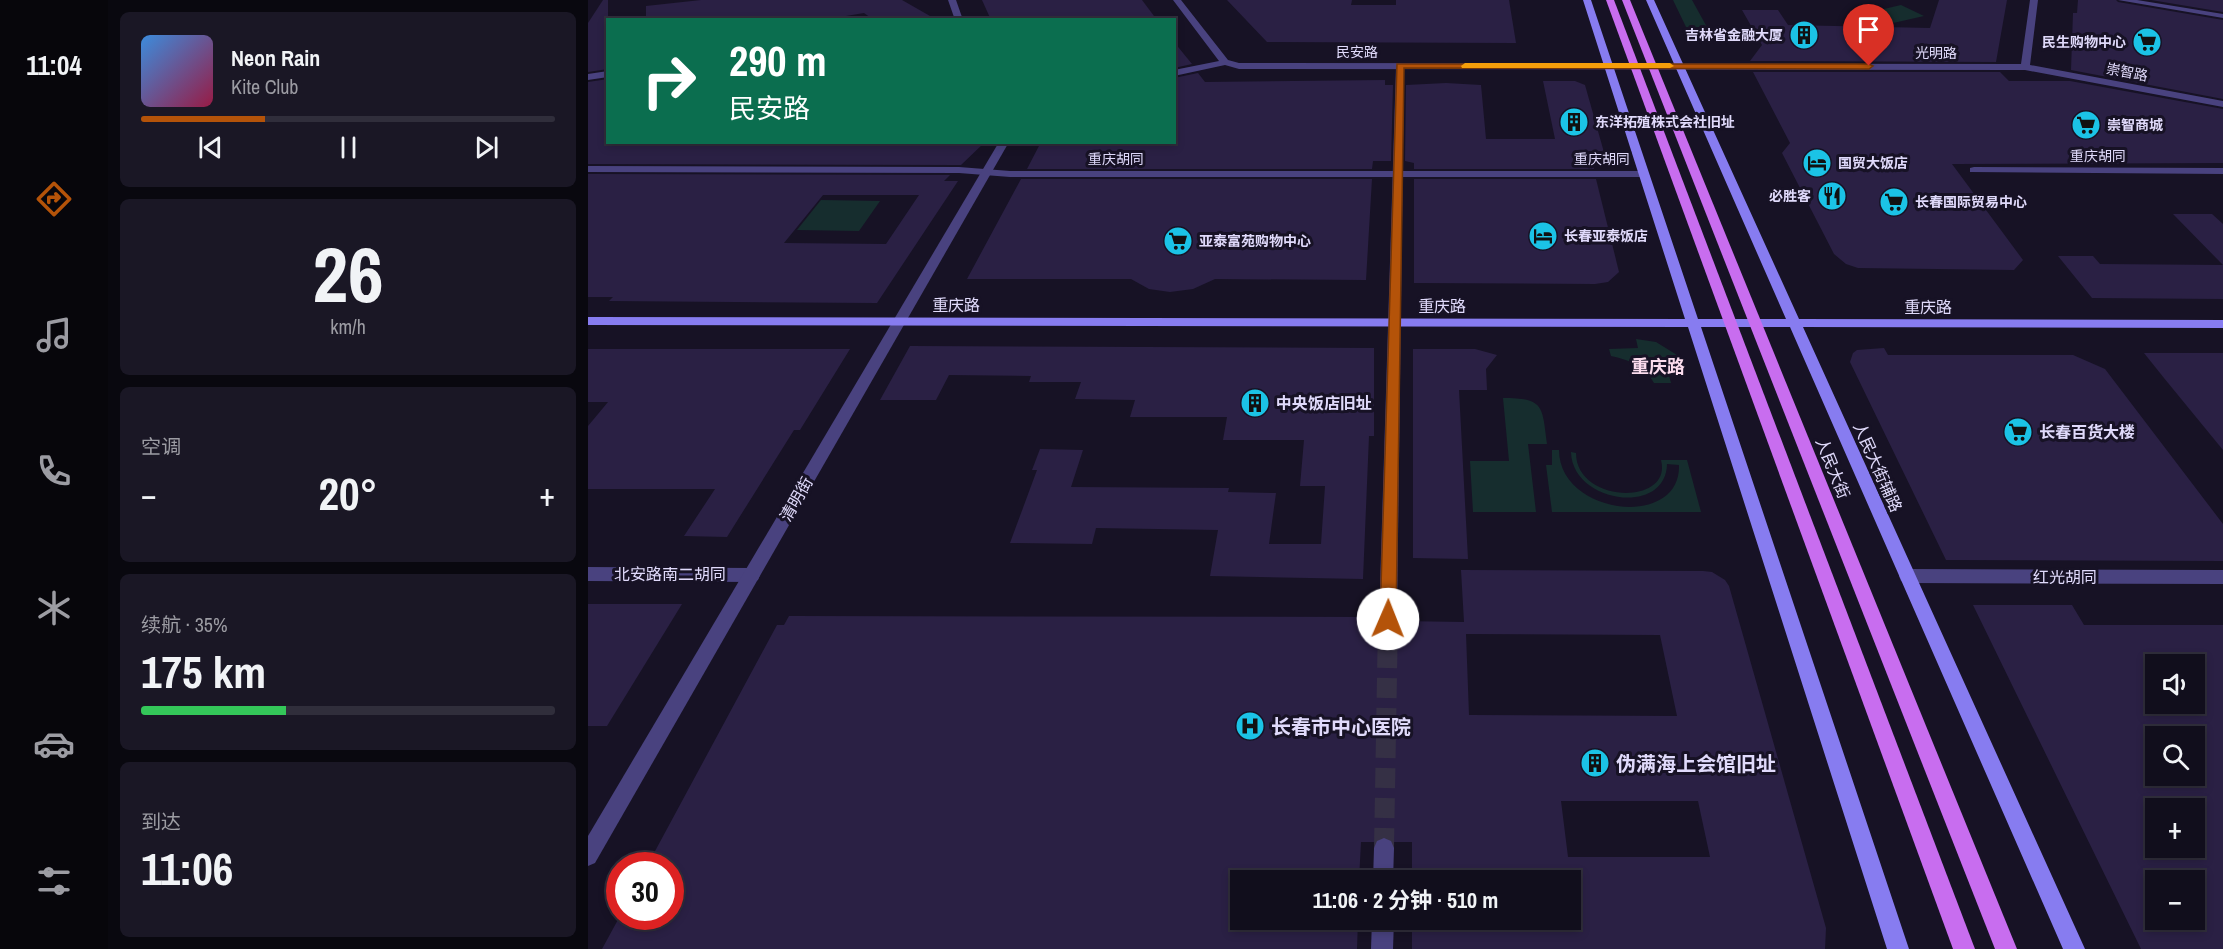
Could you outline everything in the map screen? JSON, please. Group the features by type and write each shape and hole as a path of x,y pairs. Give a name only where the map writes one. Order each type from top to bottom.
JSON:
{"main road":[{"path":"1587,0 1898,949"},
{"path":"1610,0 1964,949"},
{"name":"人民大街","path":"1626,0 2006,949"},
{"name":"人民大街辅路","path":"1650,0 2074,949"},
{"name":"重庆路","path":"588,321 2223,324"}],"street":[{"path":"952,0 958,18"},
{"path":"1177,0 1225,62"},
{"path":"2025,67 2034,0"},
{"path":"2122,0 2223,16"},
{"name":"民安路","path":"1176,73 1225,62 1239,66 1635,66"},
{"path":"1388,619 1400,66"},
{"name":"光明路","path":"1635,66 2025,67"},
{"name":"崇智路","path":"2025,67 2223,104"},
{"path":"588,77 606,74"},
{"name":"清明街","path":"588,856 1003,144"},
{"name":"重庆胡同","path":"588,169 1644,174"},
{"name":"重庆胡同","path":"1974,170 2223,171"},
{"name":"北安路南二胡同","path":"588,574 752,575"},
{"name":"红光胡同","path":"1907,576 2223,577"},
{"path":"1383,870 1384,848"},
{"path":"1382,949 1383,930"}],"green space":[{"path":"1673,0 1692,0 1708,29 1687,29"},
{"path":"1901,5 1924,16 1880,26 1858,15"},
{"path":"821,200 880,201 859,231 797,230"},
{"path":"1636,339 1656,342 1677,355 1680,364 1666,364 1671,383 1654,383 1646,372 1636,365 1611,356 1609,349 1638,348"},
{"path":"1503,398 1527,400 1539,407 1542,413 1547,444 1528,444 1536,512 1473,512 1470,461 1509,461"},
{"path":"1552,450 1559,450 1564,472 1578,489 1597,500 1620,506 1642,506 1661,499 1674,486 1679,465 1667,464 1663,481 1652,492 1636,497 1619,497 1602,492 1586,483 1575,469 1571,452 1576,453 1580,470 1591,482 1606,490 1623,493 1639,491 1653,485 1661,475 1661,460 1687,460 1701,512 1552,512 1546,465 1552,465"}],"building":[{"path":"603,0 608,0 606,69 588,72 588,23"},
{"path":"701,0 902,0 934,18 871,18 864,13 834,18 646,18 646,6"},
{"path":"982,0 1142,0 1156,18 990,18"},
{"path":"1227,0 1352,0 1351,5 1396,5 1396,0 1509,0 1516,43 1267,42"},
{"path":"1939,0 2007,0 1996,62 1750,61 1762,45 1742,10 1778,10 1788,25 1930,28"},
{"name":"民生购物中心","path":"2078,0 2116,0 2223,20 2223,99 2071,70 2073,13 2077,13"},
{"path":"2151,0 2223,0 2223,12"},
{"path":"1176,44 1192,64 1176,68"},
{"path":"1753,72 2000,72 2009,81 2070,81 2223,109 2223,163 1952,164 2023,260 2014,270 1858,268 1846,264 1834,254 1782,153 1790,143"},
{"path":"1198,73 1205,82 1385,80 1385,85 1393,85 1391,161 1373,161 1372,169 1027,169 1040,144 1174,146 1176,144 1176,78"},
{"path":"606,79 606,144 983,144 961,165 588,164 588,82"},
{"path":"1543,81 1575,81 1585,85 1607,163 1592,163 1594,169 1414,169 1414,163 1405,161 1406,85 1446,83 1481,85 1486,139 1555,139"},
{"path":"588,174 950,175 944,181 958,181 877,303 609,301 613,297 588,297","holes":["823,195 919,195 886,244 784,243"]},
{"name":"亚泰富苑购物中心","path":"1021,179 1372,179 1366,280 1215,279 1193,289 1170,292 1149,289 1131,279 967,279"},
{"name":"长春亚泰饭店","path":"1414,179 1596,179 1619,272 1608,282 1595,284 1414,283"},
{"path":"2173,214 2212,214 2223,224 2223,265"},
{"path":"2058,256 2093,256 2100,264 2223,265 2223,299 2092,298"},
{"path":"910,346 1374,348 1374,436 1369,436 1363,579 1210,576 1218,530 1096,528 1092,544 1010,543 1037,470 1032,470 1040,449 1083,450 1071,487 1229,488 1228,492 1276,493 1269,544 1321,544 1325,486 1300,486 1304,440 1223,440 1227,417 1130,417 1135,400 1075,399 1081,382 1029,382 1031,376 949,375 936,400 880,400"},
{"name":"长春百货大楼","path":"1884,348 1888,355 2073,355 2105,369 2223,524 2223,561 1946,560 1850,362 1853,353 1857,350"},
{"path":"588,349 850,349 800,430 794,430 727,537 684,536 715,489 588,489 588,426 608,402 588,402"},
{"path":"1413,349 1475,349 1497,355 1486,369 1487,390 1459,390 1468,559 1413,558"},
{"path":"2144,353 2223,353 2223,450 2164,378"},
{"name":"长春市中心医院","path":"1461,570 1703,571 1712,572 1725,580 1729,586 1826,928 1825,949 1412,949 1412,930 1581,930 1581,870 1412,870 1412,842 1394,842 1385,836 1374,842 1361,842 1360,870 1230,870 1230,930 1358,930 1357,949 602,949 612,930 684,930 684,852 655,852 777,625 784,625 789,616 1369,617 1369,622 1378,621 1381,626 1389,628 1395,626 1398,621 1464,622","holes":["1466,634 1660,635 1677,716 1469,715","1561,801 1698,801 1710,857 1568,857"]},
{"path":"588,604 682,604 607,726 588,726"},
{"path":"1973,605 2072,605 2084,625 2223,625 2223,949 2141,949"}],"tunnel":[{"path":"1384,848 1388,619"}],"slow traffic":[{"path":"1465,66 1670,66"}],"place":[{"name":"吉林省金融大厦","path":"1804,35"},
{"name":"民生购物中心","path":"2147,42"},
{"name":"东洋拓殖株式会社旧址","path":"1574,122"},
{"name":"崇智商城","path":"2086,125"},
{"name":"国贸大饭店","path":"1817,163"},
{"name":"必胜客","path":"1832,196"},
{"name":"长春国际贸易中心","path":"1894,202"},
{"name":"长春亚泰饭店","path":"1543,236"},
{"name":"亚泰富苑购物中心","path":"1178,241"},
{"name":"中央饭店旧址","path":"1255,403"},
{"name":"长春百货大楼","path":"2018,432"},
{"name":"长春市中心医院","path":"1250,726"},
{"name":"伪满海上会馆旧址","path":"1595,763"}],"district":[{"name":"重庆路","path":"1658,366"}],"route":[{"path":"1388,619 1400,66 1869,66"}]}
